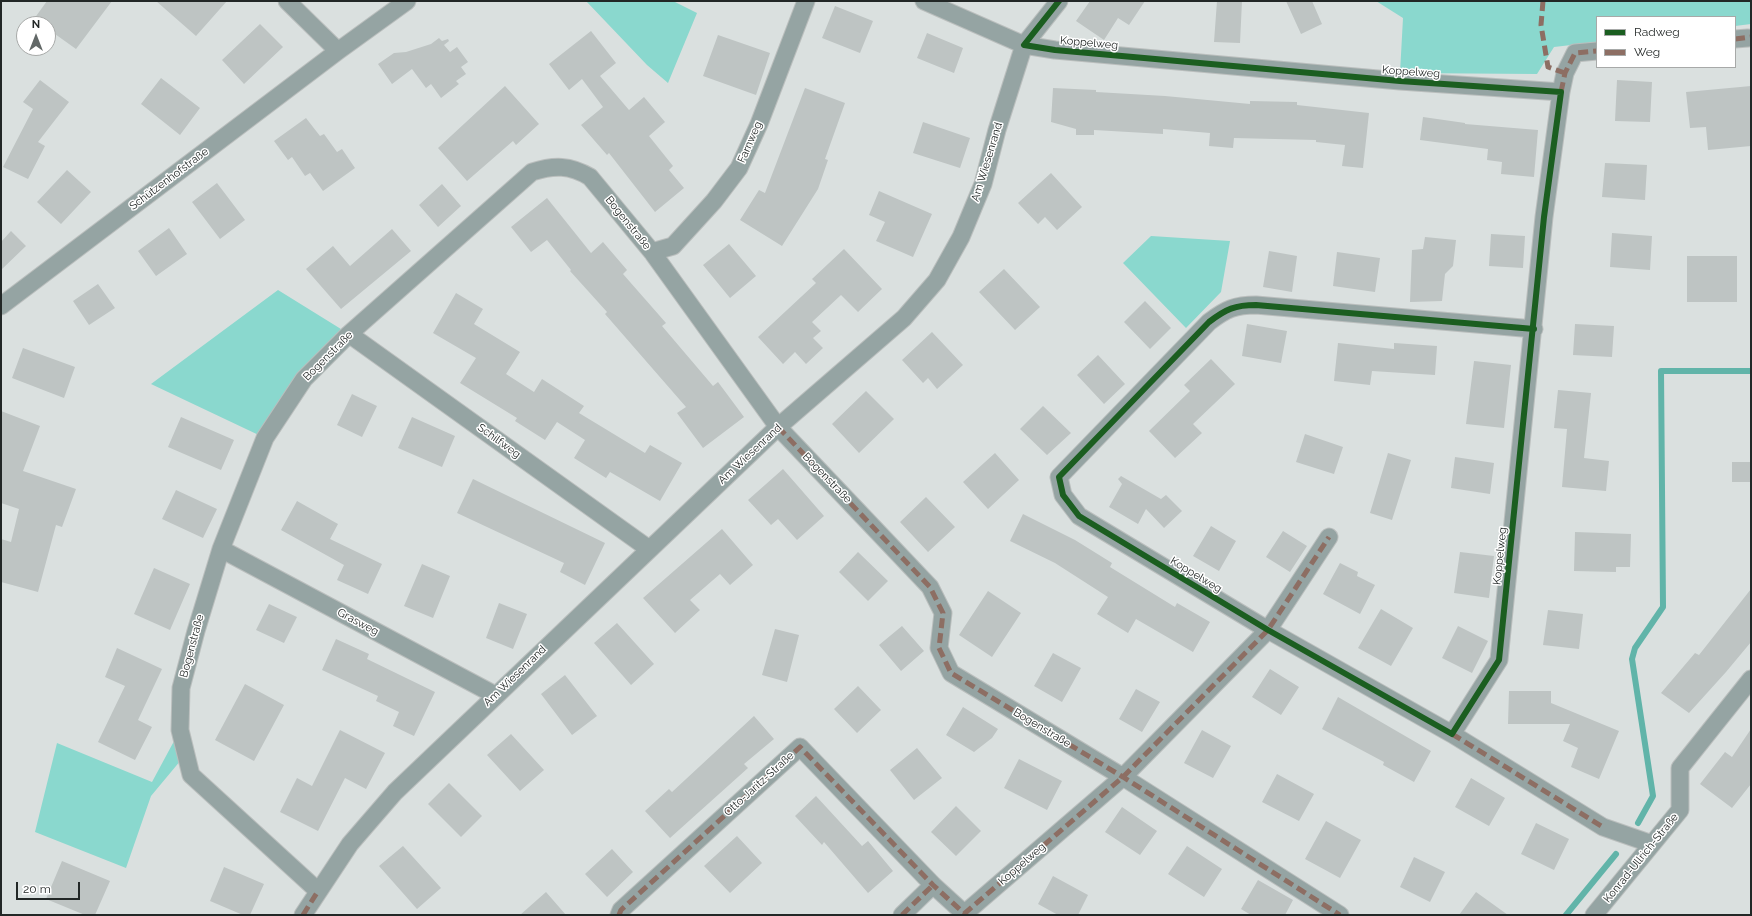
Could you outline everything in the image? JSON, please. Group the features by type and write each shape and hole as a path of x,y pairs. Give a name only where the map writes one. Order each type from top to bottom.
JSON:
{"street":[{"path":"287,1 338,51"},
{"name":"Schützenhofstraße","path":"1,305 338,51 407,1"},
{"name":"Farnweg","path":"652,252 673,246 714,200 739,168 759,124 806,1"},
{"path":"924,1 1024,45 1059,1"},
{"name":"Koppelweg","path":"1024,45 1055,50 1400,81 1561,92"},
{"name":"Am Wiesenrand","path":"303,915 350,844 395,792 495,695 778,427 904,318 937,280 961,237 983,184 997,130 1024,45"},
{"name":"Koppelweg","path":"1452,734 1499,660 1534,329 1544,217 1561,92 1565,73 1575,53 1596,51"},
{"name":"Bogenstraße","path":"318,891 191,775 180,730 181,688 196,631 221,549 265,438 304,379 349,334 532,172 549,166 578,170 590,177 652,252 778,427 930,587 943,613 939,648 951,673 1124,777 1340,915"},
{"name":"Koppelweg","path":"1534,329 1242,305 1224,310 1209,322 1059,477 1063,495 1079,516 1268,630 1452,734 1603,827 1652,844"},
{"name":"Schilfweg","path":"349,334 649,549"},
{"name":"Koppelweg","path":"965,914 1124,777 1268,630 1329,537"},
{"name":"Grasweg","path":"221,549 495,695"},
{"name":"Konrad-Ullrich-Straße","path":"1594,915 1680,810 1680,768 1751,679"},
{"name":"Otto-Jaritz-Straße","path":"619,915 621,910 800,747 933,885 965,914"},
{"path":"902,915 933,885"}],"shaded area":[{"path":"586,1 673,1 697,13 668,83 647,65"},
{"path":"1376,1 1751,1 1751,24 1736,26 1736,16 1596,16 1596,42 1554,47 1537,74 1400,73 1403,18"},
{"path":"1151,236 1230,241 1221,292 1186,328 1123,263"},
{"path":"278,290 349,334 265,438 151,384"},
{"path":"180,730 186,754 151,796 126,868 35,832 57,743 152,782"}],"building":[{"path":"47,1 112,1 76,49 56,35 56,16 36,16"},
{"path":"156,1 227,1 196,36"},
{"path":"1090,1 1145,1 1129,25 1118,18 1104,40 1076,21"},
{"path":"1217,1 1242,1 1240,43 1214,42"},
{"path":"1286,1 1312,1 1322,24 1301,34"},
{"path":"835,6 873,21 860,53 822,38"},
{"path":"260,24 283,47 244,84 222,60"},
{"path":"591,31 616,63 600,76 629,110 644,97 665,122 649,136 673,166 669,170 684,188 655,212 609,153 607,155 581,125 603,107 582,79 569,90 549,64"},
{"path":"927,33 963,48 954,73 917,58"},
{"path":"718,35 770,53 756,95 703,76"},
{"path":"439,38 442,41 448,39 449,41 444,45 450,52 457,47 468,62 461,67 466,74 456,81 459,84 441,98 431,84 426,88 412,69 392,84 378,64 394,53 406,52 431,44"},
{"path":"161,78 200,108 180,135 141,104"},
{"path":"40,80 69,102 38,142 45,146 28,179 3,167 33,109 23,102"},
{"path":"1617,80 1652,82 1650,122 1615,121"},
{"path":"505,86 539,124 516,145 513,141 467,181 438,148"},
{"path":"1751,86 1751,146 1708,150 1706,127 1690,128 1686,92"},
{"path":"805,88 845,103 825,159 828,160 818,189 782,246 740,220 759,190 765,193"},
{"path":"1053,88 1096,90 1096,92 1165,96 1250,104 1250,101 1297,102 1297,105 1369,113 1363,168 1342,166 1345,145 1316,142 1316,140 1234,138 1233,148 1209,146 1210,133 1163,129 1163,134 1094,130 1094,135 1076,135 1076,129 1051,122"},
{"path":"1423,117 1465,124 1538,130 1534,177 1501,174 1502,162 1487,160 1488,149 1420,140"},
{"path":"306,118 320,136 324,134 337,152 342,149 355,168 323,191 310,173 305,176 292,157 288,160 274,141"},
{"path":"923,122 970,138 960,168 913,153"},
{"path":"1605,163 1647,165 1645,200 1602,197"},
{"path":"67,170 91,192 61,224 37,202"},
{"path":"1051,173 1082,207 1057,230 1045,217 1038,224 1018,203"},
{"path":"217,183 245,220 220,239 192,202"},
{"path":"442,184 461,206 438,227 419,205"},
{"path":"879,191 932,214 913,257 876,241 885,222 869,215"},
{"path":"547,198 591,253 603,242 627,270 623,274 666,323 662,326 713,386 718,382 744,417 703,448 677,413 686,407 605,314 607,312 570,271 571,270 547,240 531,252 511,227"},
{"path":"169,228 187,254 156,276 138,251"},
{"path":"392,229 411,251 341,309 306,269 333,246 350,266"},
{"path":"11,231 26,246 1,270 1,242"},
{"path":"1612,233 1652,236 1650,270 1610,267"},
{"path":"1491,234 1525,236 1523,268 1489,266"},
{"path":"1425,237 1456,240 1453,266 1445,274 1442,301 1410,302 1412,250 1423,249"},
{"path":"729,244 756,276 730,298 703,265"},
{"path":"844,249 882,289 858,312 841,295 812,322 821,331 813,338 823,348 806,364 795,352 783,364 758,337 816,283 812,279"},
{"path":"1269,251 1297,256 1292,292 1263,287"},
{"path":"1337,252 1380,258 1375,292 1333,286"},
{"path":"1687,256 1737,256 1737,302 1687,302"},
{"path":"1004,269 1040,307 1015,330 979,292"},
{"path":"98,284 115,308 89,325 73,301"},
{"path":"456,293 483,309 474,324 520,352 506,374 534,392 542,379 584,406 579,413 645,453 650,445 682,463 660,501 610,472 606,478 574,458 585,440 557,422 545,440 515,421 517,418 460,383 476,358 433,333"},
{"path":"1145,301 1171,328 1150,349 1124,322"},
{"path":"1247,324 1287,331 1281,363 1242,356"},
{"path":"1575,324 1614,326 1612,357 1573,355"},
{"path":"932,332 963,365 937,389 928,378 923,383 902,360"},
{"path":"1338,343 1394,349 1394,343 1437,346 1435,375 1372,371 1370,385 1334,381"},
{"path":"23,348 75,367 64,398 12,378"},
{"path":"1098,355 1125,384 1104,404 1077,375"},
{"path":"1211,359 1235,384 1193,424 1202,433 1175,458 1149,431 1190,391 1184,385"},
{"path":"1474,361 1511,365 1504,428 1466,424"},
{"path":"1558,390 1591,393 1584,458 1609,461 1606,491 1562,487 1567,429 1554,428"},
{"path":"866,391 894,419 859,453 832,424"},
{"path":"352,394 377,406 362,437 337,425"},
{"path":"1043,406 1071,433 1047,455 1020,429"},
{"path":"1,411 40,426 23,471 76,489 62,527 56,525 38,592 1,582 1,539 11,542 19,509 1,503"},
{"path":"181,417 234,440 221,470 168,447"},
{"path":"412,417 455,436 442,467 398,448"},
{"path":"1305,434 1343,447 1334,474 1296,462"},
{"path":"995,453 1019,480 988,509 963,482"},
{"path":"1388,453 1411,460 1392,520 1370,513"},
{"path":"1455,457 1494,463 1490,494 1451,488"},
{"path":"1732,462 1751,462 1751,482 1732,482"},
{"path":"783,469 824,516 797,540 778,519 771,525 748,500"},
{"path":"1121,476 1161,499 1166,495 1182,511 1164,528 1146,509 1138,524 1109,507 1122,484 1118,479"},
{"path":"473,479 605,543 585,585 560,572 564,563 457,513"},
{"path":"176,490 217,509 203,538 162,519"},
{"path":"926,497 955,527 928,552 900,522"},
{"path":"297,501 338,524 330,539 382,564 368,594 337,580 344,565 281,530"},
{"path":"1023,514 1075,540 1112,563 1110,567 1175,607 1177,603 1210,622 1193,652 1136,619 1128,633 1097,614 1108,597 1055,563 1010,541"},
{"path":"1211,526 1236,541 1219,571 1193,556"},
{"path":"722,529 753,565 730,585 720,574 690,600 700,610 675,633 643,598"},
{"path":"1283,531 1307,546 1290,572 1266,557"},
{"path":"1575,532 1631,534 1630,567 1616,567 1616,572 1574,571"},
{"path":"858,552 888,581 868,601 839,572"},
{"path":"1460,552 1494,556 1489,598 1454,593"},
{"path":"1340,563 1358,572 1357,576 1375,585 1360,614 1323,594"},
{"path":"422,564 450,576 433,618 404,606"},
{"path":"154,568 190,584 170,630 134,614"},
{"path":"1751,589 1751,642 1689,713 1661,693 1695,653 1699,655"},
{"path":"988,591 1021,613 992,657 959,635"},
{"path":"499,603 527,614 513,649 486,638"},
{"path":"269,604 297,617 284,643 256,630"},
{"path":"1381,609 1413,628 1391,666 1358,648"},
{"path":"1548,610 1583,614 1579,649 1543,645"},
{"path":"617,623 654,664 631,685 594,643"},
{"path":"902,626 924,651 901,671 879,645"},
{"path":"1458,626 1488,641 1472,673 1442,658"},
{"path":"775,629 799,635 787,682 762,675"},
{"path":"336,639 369,654 367,659 435,692 414,736 393,726 399,712 376,701 378,696 322,670"},
{"path":"117,648 162,669 138,720 152,727 135,760 98,742 125,686 105,677"},
{"path":"1053,653 1081,668 1062,702 1034,686"},
{"path":"1270,669 1299,687 1281,715 1252,697"},
{"path":"565,675 597,716 572,735 541,694"},
{"path":"245,684 284,705 254,761 215,740"},
{"path":"858,686 881,710 857,733 834,709"},
{"path":"1136,689 1160,702 1142,732 1119,719"},
{"path":"1509,691 1551,691 1551,703 1619,731 1599,779 1571,767 1578,748 1563,741 1570,724 1508,724"},
{"path":"1338,697 1431,751 1414,782 1383,765 1384,762 1322,729"},
{"path":"963,707 998,729 992,738 974,752 946,735"},
{"path":"754,716 774,739 744,764 748,768 670,838 645,811 669,789 672,792"},
{"path":"1751,729 1751,784 1732,808 1700,784 1725,752 1732,757"},
{"path":"340,730 385,753 366,789 345,778 318,831 280,812 297,778 312,786"},
{"path":"1202,730 1231,746 1213,778 1184,763"},
{"path":"511,734 544,770 520,791 487,755"},
{"path":"917,748 942,778 914,800 890,770"},
{"path":"1019,759 1062,781 1047,810 1004,788"},
{"path":"1277,774 1314,794 1299,821 1262,802"},
{"path":"1471,778 1505,798 1489,826 1455,807"},
{"path":"449,783 482,816 461,837 428,804"},
{"path":"816,796 862,846 868,841 893,871 868,893 824,842 822,845 795,816"},
{"path":"956,806 981,831 956,856 931,832"},
{"path":"1122,807 1157,831 1140,855 1105,832"},
{"path":"1326,821 1361,840 1340,878 1305,859"},
{"path":"1536,823 1569,839 1554,870 1521,854"},
{"path":"737,836 762,863 730,893 704,866"},
{"path":"403,846 441,888 417,909 379,866"},
{"path":"1187,846 1222,869 1204,897 1168,874"},
{"path":"612,849 633,872 607,897 585,874"},
{"path":"1414,857 1445,872 1430,902 1400,887"},
{"path":"62,861 110,881 95,915 85,915 46,899"},
{"path":"224,867 264,884 250,915 243,915 210,901"},
{"path":"1053,876 1088,895 1078,915 1058,915 1038,904"},
{"path":"1258,880 1293,900 1285,915 1251,915 1241,909"},
{"path":"546,892 566,915 520,915"},
{"path":"1476,892 1508,915 1459,915"}],"waterway":[{"path":"1638,823 1653,796 1632,659 1635,648 1663,607 1661,371 1751,371"},
{"path":"1566,915 1616,854"}],"marked path":[{"path":"1543,1 1541,25 1548,67 1565,73"},
{"path":"1736,39 1751,37"},
{"path":"1561,92 1565,73 1575,53 1596,51"},
{"path":"778,427 930,587 943,613 939,648 951,673 1123,777 1340,915"},
{"path":"964,914 1123,777 1268,630 1329,537"},
{"path":"1452,734 1603,827"},
{"path":"619,915 621,910 800,747 933,885 966,915"},
{"path":"902,915 933,885"},
{"path":"303,915 318,891"}],"cycle path":[{"path":"1059,1 1024,45 1055,50 1400,81 1561,92 1544,217 1499,660 1452,734 1268,630 1079,516 1063,495 1059,477 1209,322 1236,307 1256,305 1534,329"}]}
